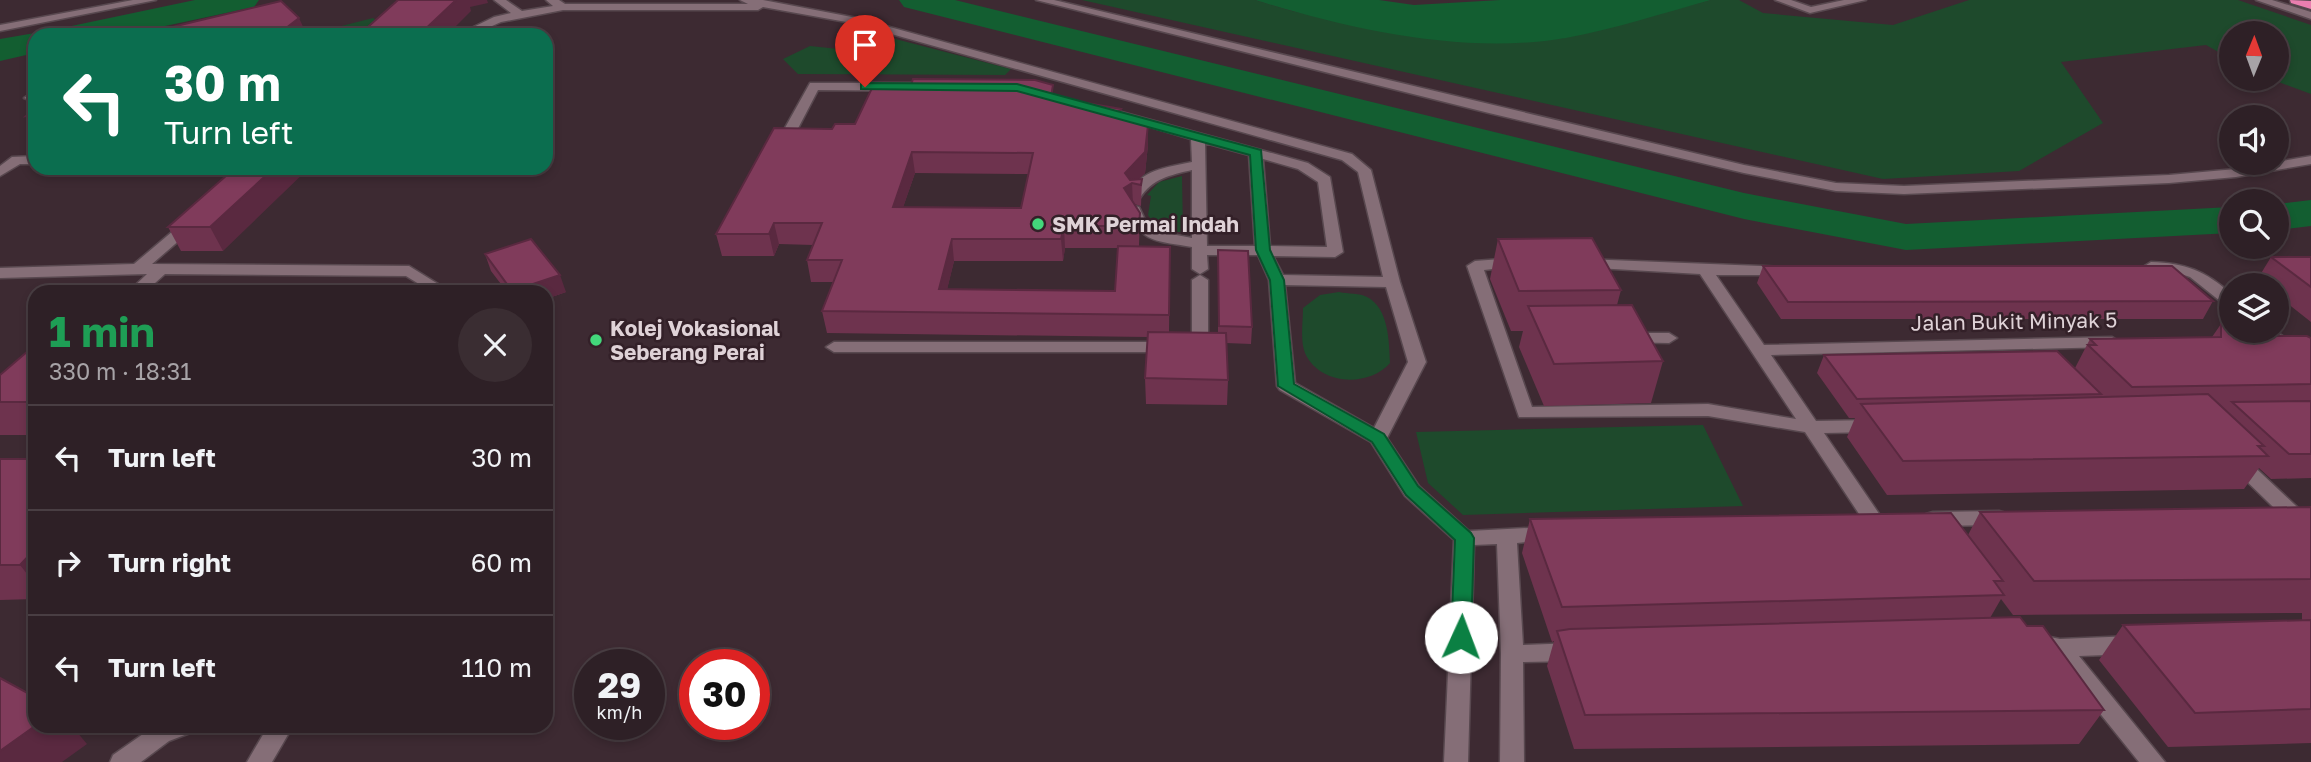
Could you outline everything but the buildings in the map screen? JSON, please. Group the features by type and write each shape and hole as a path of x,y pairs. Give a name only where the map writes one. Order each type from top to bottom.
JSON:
{"highway":[{"path":"2296,0 2311,5"}],"street":[{"path":"0,28 151,0"},
{"path":"499,0 519,13"},
{"path":"551,0 563,7"},
{"path":"745,0 853,20 1347,157 1364,170 1392,282 1417,362 1378,438"},
{"path":"1041,0 1744,169 1836,187 1904,190 2169,179 2236,173 2311,160"},
{"path":"1780,0 1810,10 1861,0"},
{"path":"2261,0 2311,16"},
{"path":"474,28 519,13 563,7 779,7"},
{"path":"788,135 814,86 950,87"},
{"path":"1095,108 1303,166 1325,180 1335,252 1200,247 1157,236 1141,227 1135,203 1141,183 1165,172 1198,165"},
{"path":"834,347 1200,348 1198,136"},
{"path":"1256,153 1263,250 1277,280 1286,386 1378,438 1412,491 1464,538 1575,533"},
{"path":"0,172 17,160 28,160"},
{"path":"138,269 200,215"},
{"path":"1531,263 1489,263 1475,266 1507,339 1525,413 1707,410 1809,427 1891,425"},
{"path":"1573,264 1669,266 1706,270 1801,270"},
{"path":"2129,267 2183,266 2199,274 2219,292"},
{"path":"0,273 138,269 409,271 432,285"},
{"path":"144,285 161,269"},
{"path":"1706,270 1874,521"},
{"path":"1277,280 1392,282"},
{"path":"2289,336 2298,337"},
{"path":"1604,338 1669,338"},
{"name":"Jalan Bukit Minyak 5","path":"1759,350 2134,341"},
{"path":"2281,343 2311,363"},
{"path":"2037,344 2055,363"},
{"path":"2221,446 2301,511 2311,532"},
{"path":"2262,512 2301,511"},
{"path":"1847,522 2025,517"},
{"path":"1914,520 1943,541"},
{"path":"1507,536 1512,654 1512,762"},
{"path":"1456,762 1464,538"},
{"path":"2015,639 2060,648 2158,644"},
{"path":"2060,648 2152,762"},
{"path":"1512,654 1596,651"},
{"path":"122,762 163,733"},
{"path":"259,762 277,733"}],"shaded area":[{"path":"1082,0 1255,0 1292,11 1408,36 1504,42 1564,38 1711,0 1739,0 1763,13 1893,25 1969,0 2238,0 2311,25 2311,94 2289,86 2289,21 2219,21 2219,52 2206,45 2061,62 2103,123 2019,171 1883,179"},
{"path":"1255,0 1379,0 1414,5 1500,0 1711,0 1566,38 1488,43 1409,37 1369,30"},
{"path":"373,18 386,28 334,28"},
{"path":"880,35 1011,69 1005,75 798,74 783,59 810,46 848,50"},
{"path":"1182,176 1183,232 1167,230 1148,215 1151,196 1147,195 1159,182"},
{"path":"1339,292 1367,297 1380,309 1388,336 1390,363 1381,371 1357,379 1332,377 1312,364 1305,353 1302,337 1303,308 1320,295"},
{"path":"1703,425 1743,506 1463,515 1428,483 1416,432"}],"waterway":[{"path":"108,28 243,0"},
{"path":"915,0 1744,206 1906,237 2219,221"},
{"path":"0,50 28,44"},
{"path":"2289,216 2311,213"}],"place":[{"name":"SMK Permai Indah","path":"1038,224"},
{"name":"Kolej Vokasional Seberang Perai","path":"596,340"}],"route":[{"path":"865,87 1017,88 1256,153 1263,250 1277,280 1286,386 1378,438 1412,491 1464,538 1461,637"}]}
